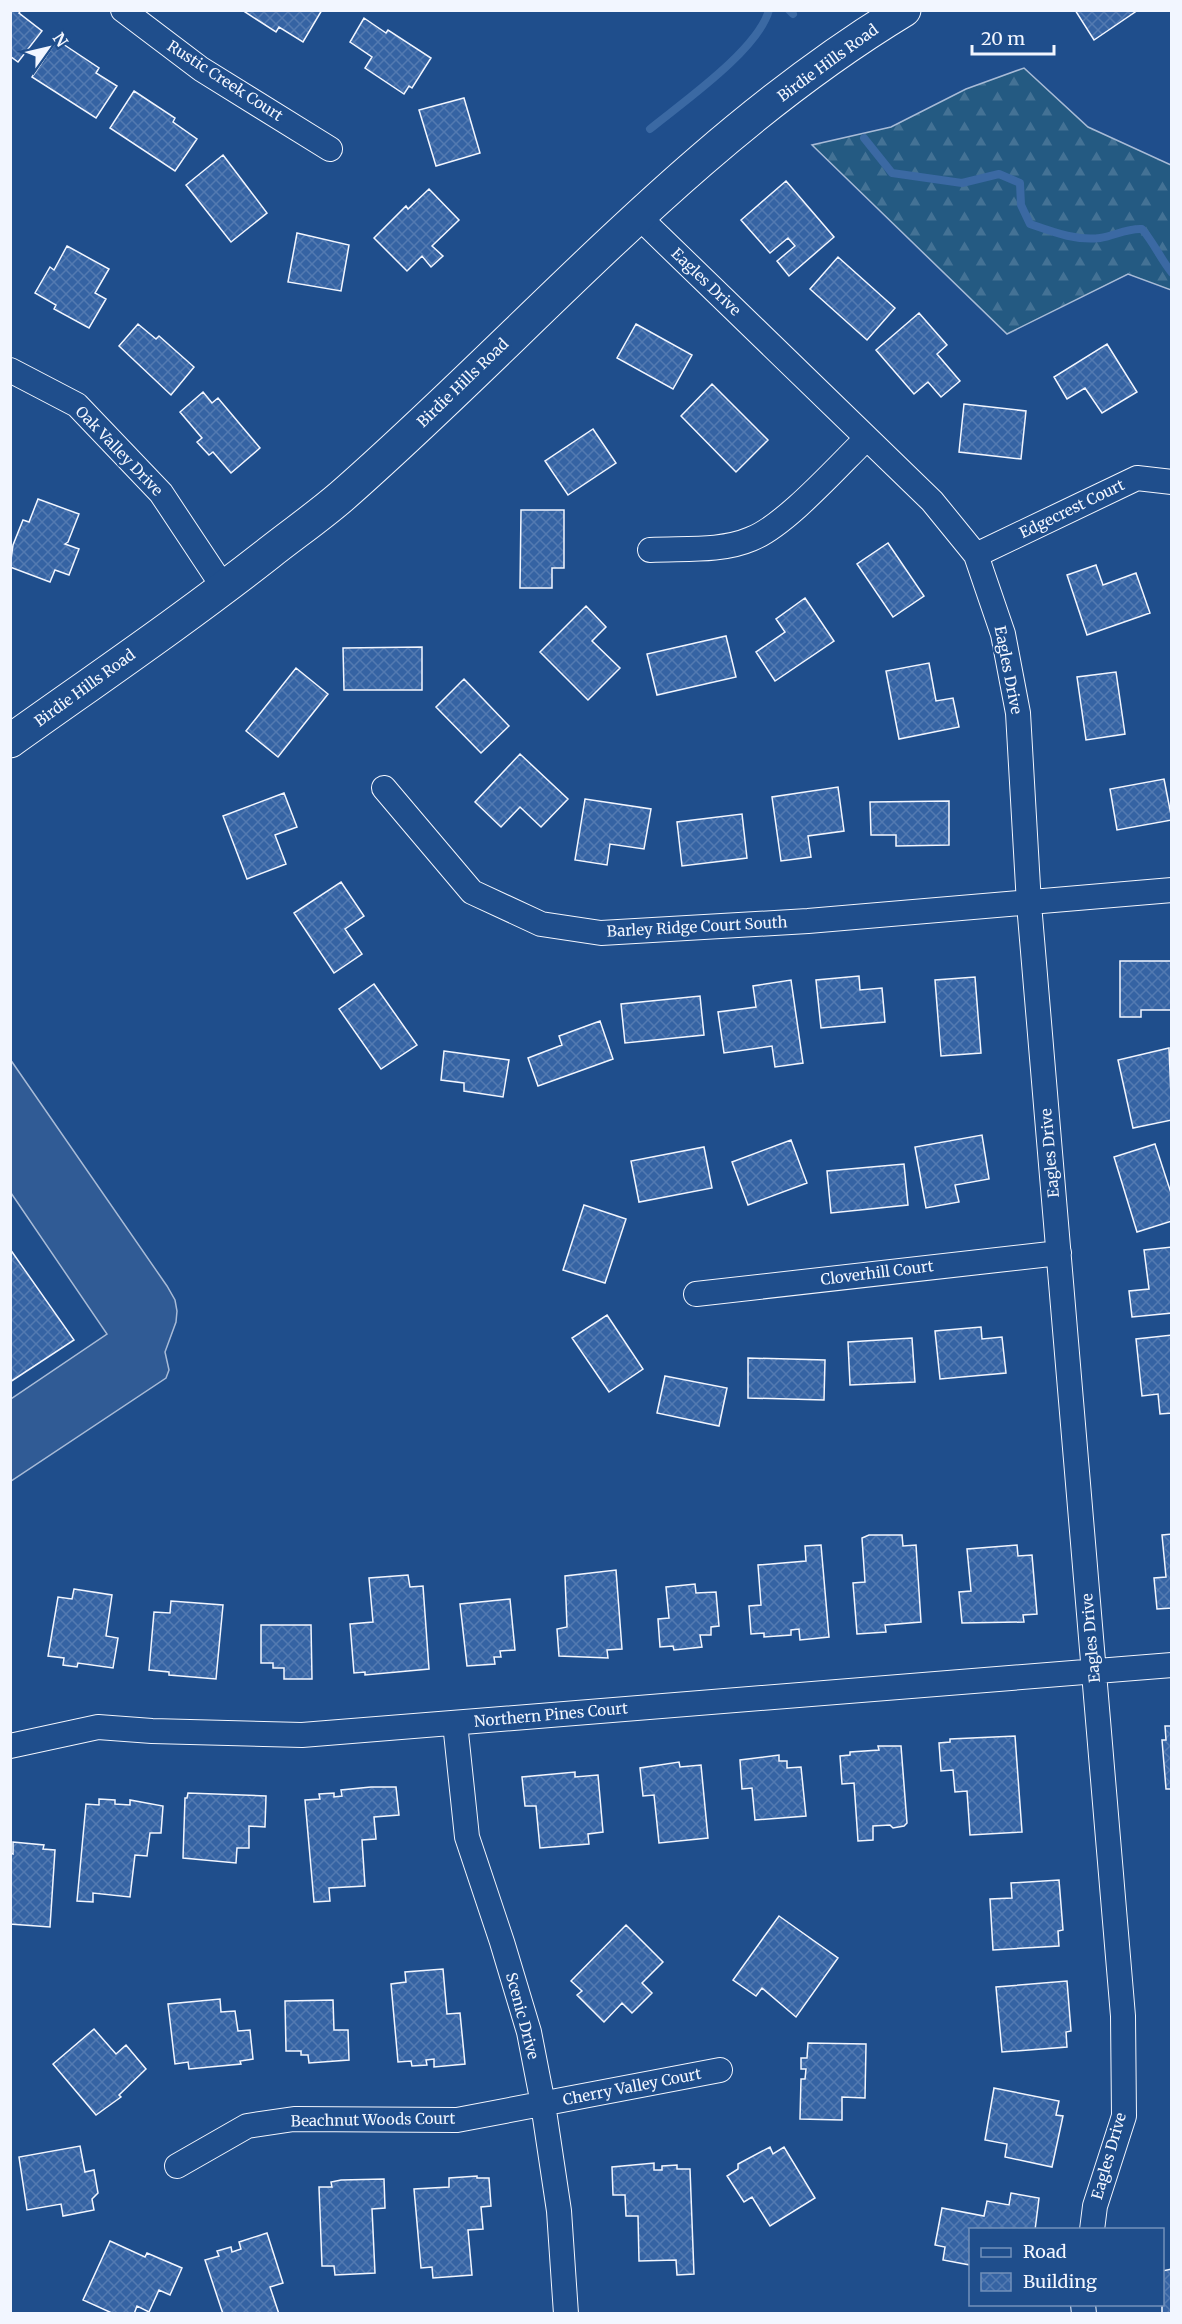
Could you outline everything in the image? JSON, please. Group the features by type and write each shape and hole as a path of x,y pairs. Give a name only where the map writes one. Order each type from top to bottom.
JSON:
{"main road":[{"name":"Birdie Hills Road","path":"10,741 224,588 340,498 438,408 638,216 742,127 831,57 904,10"}],"street":[{"name":"Rustic Creek Court","path":"123,10 201,69 330,149"},
{"name":"Eagles Drive","path":"638,216 932,501 976,555 1003,634 1018,713 1029,904 1123,2016 1124,2116 1095,2205 1092,2228"},
{"name":"Oak Valley Drive","path":"10,370 77,405 161,493 224,588"},
{"path":"650,550 720,546 752,539 790,512 866,439"},
{"name":"Edgecrest Court","path":"976,555 1137,478 1172,482"},
{"name":"Barley Ridge Court South","path":"384,788 472,892 541,924 601,933 1029,904 1172,890"},
{"name":"Cloverhill Court","path":"696,1294 1059,1253"},
{"name":"Northern Pines Court","path":"10,1746 98,1727 152,1731 302,1735 1172,1665"},
{"name":"Scenic Drive","path":"455,1723 467,1837 529,2032 543,2104 558,2201 566,2313"},
{"name":"Cherry Valley Court","path":"543,2104 720,2070"},
{"name":"Beachnut Woods Court","path":"177,2166 247,2126 294,2119 457,2120 543,2104"}],"green space":[{"path":"1024,68 1088,127 1171,165 1171,290 1128,274 1007,334 812,145 891,127 966,89"}],"shaded area":[{"path":"10,1059 167,1286 175,1300 177,1311 176,1322 165,1352 169,1370 166,1378 11,1481 11,1399 107,1334 11,1193"}],"building":[{"path":"10,10 21,10 19,13 42,31 18,62 10,56"},
{"path":"242,10 322,10 303,42 279,27 276,32"},
{"path":"1075,10 1138,10 1094,40"},
{"path":"364,18 386,33 388,30 431,58 412,88 409,86 404,94 365,68 372,57 350,42"},
{"path":"57,40 99,68 96,73 117,86 96,118 32,77"},
{"path":"134,91 175,118 173,122 197,139 175,171 110,128"},
{"path":"464,98 480,153 436,166 419,110"},
{"path":"223,155 267,213 231,242 186,185"},
{"path":"786,181 834,237 789,276 777,261 795,246 788,238 770,253 741,220"},
{"path":"429,189 459,220 432,246 443,256 431,267 422,256 407,271 374,238 406,206 408,209"},
{"path":"297,233 349,245 341,291 288,282"},
{"path":"67,246 109,269 95,293 106,299 89,328 54,309 56,305 35,293 50,267 54,270"},
{"path":"838,257 895,308 867,340 810,289"},
{"path":"919,313 947,345 937,354 960,381 941,397 928,382 914,394 876,350"},
{"path":"138,324 156,339 159,336 194,367 171,395 119,346"},
{"path":"636,324 692,355 673,389 617,358"},
{"path":"1107,344 1137,392 1102,413 1085,388 1067,399 1054,377"},
{"path":"712,384 768,440 736,472 681,416"},
{"path":"203,392 212,403 218,398 260,448 231,473 213,452 209,455 197,442 202,438 180,412"},
{"path":"964,404 1026,411 1021,459 959,452"},
{"path":"593,429 616,463 568,495 545,461"},
{"path":"38,499 79,514 68,542 65,544 79,549 69,575 55,570 50,582 10,567 13,545 23,520 29,522"},
{"path":"521,510 564,510 564,568 552,568 552,588 520,588"},
{"path":"888,543 924,596 893,617 857,564"},
{"path":"1096,565 1103,585 1136,573 1150,613 1087,635 1067,575"},
{"path":"805,598 834,641 775,681 756,652 785,632 776,619"},
{"path":"586,606 606,627 592,641 620,668 588,700 540,652"},
{"path":"726,636 736,677 657,695 647,654"},
{"path":"422,647 422,690 344,690 343,648"},
{"path":"929,663 936,701 953,698 959,727 899,739 886,671"},
{"path":"296,668 328,694 278,757 246,731"},
{"path":"1116,672 1125,734 1086,740 1077,677"},
{"path":"464,679 509,726 481,753 436,707"},
{"path":"520,754 568,799 541,827 520,807 501,827 475,802"},
{"path":"1164,779 1172,820 1117,830 1110,789"},
{"path":"838,787 844,831 808,836 811,857 781,861 772,797"},
{"path":"284,793 297,827 275,835 286,864 247,879 223,816"},
{"path":"585,799 651,809 644,849 610,844 607,865 575,860"},
{"path":"949,801 949,845 896,846 896,835 871,835 870,802"},
{"path":"742,814 747,858 682,866 677,822"},
{"path":"341,882 364,916 345,929 362,954 334,973 294,913"},
{"path":"1120,961 1171,961 1171,1010 1141,1010 1141,1017 1120,1017"},
{"path":"859,976 860,990 882,988 885,1022 821,1028 816,980"},
{"path":"975,977 981,1053 941,1056 935,980"},
{"path":"791,980 803,1063 775,1067 772,1046 724,1053 718,1012 756,1007 753,986"},
{"path":"374,984 417,1045 381,1069 339,1009"},
{"path":"700,996 704,1035 625,1043 621,1004"},
{"path":"600,1021 613,1059 538,1086 528,1058 562,1045 559,1036"},
{"path":"1169,1048 1172,1120 1133,1128 1118,1060"},
{"path":"444,1051 509,1060 503,1097 464,1091 464,1083 441,1080"},
{"path":"982,1135 989,1179 955,1185 959,1202 926,1208 915,1147"},
{"path":"791,1140 807,1183 748,1205 732,1162"},
{"path":"1155,1144 1172,1196 1172,1221 1137,1232 1114,1157"},
{"path":"704,1147 712,1188 639,1202 631,1161"},
{"path":"904,1164 908,1205 831,1213 827,1171"},
{"path":"584,1205 626,1219 605,1283 563,1270"},
{"path":"1172,1247 1172,1313 1132,1317 1129,1291 1149,1289 1144,1250"},
{"path":"10,1249 74,1340 10,1382"},
{"path":"607,1315 643,1369 609,1392 572,1338"},
{"path":"981,1327 982,1339 1002,1337 1006,1373 940,1379 935,1331"},
{"path":"1172,1335 1172,1413 1160,1414 1158,1394 1142,1396 1136,1339"},
{"path":"912,1338 915,1382 850,1385 848,1342"},
{"path":"748,1358 825,1360 824,1400 748,1398"},
{"path":"665,1376 727,1388 719,1426 657,1413"},
{"path":"1172,1534 1172,1608 1157,1609 1154,1578 1166,1577 1162,1535"},
{"path":"869,1535 902,1535 903,1546 916,1545 921,1622 885,1625 886,1632 857,1634 853,1583 865,1582 862,1538"},
{"path":"821,1545 829,1637 800,1640 799,1629 791,1630 791,1635 764,1637 764,1633 751,1634 749,1606 761,1605 758,1565 806,1561 805,1546"},
{"path":"1017,1545 1018,1556 1032,1555 1037,1614 1023,1615 1024,1622 962,1623 959,1592 971,1591 967,1549"},
{"path":"616,1570 622,1649 607,1650 608,1658 559,1656 557,1629 567,1627 565,1576"},
{"path":"408,1575 410,1587 423,1586 429,1669 365,1675 365,1672 354,1673 350,1624 373,1622 369,1578"},
{"path":"695,1584 696,1593 716,1592 719,1626 711,1627 711,1635 700,1635 702,1647 674,1650 673,1646 660,1647 658,1619 669,1618 666,1587"},
{"path":"74,1589 112,1595 106,1636 118,1638 113,1668 78,1663 77,1667 63,1665 64,1658 48,1656 58,1597 72,1599"},
{"path":"510,1599 515,1650 500,1651 501,1657 494,1657 495,1664 467,1666 460,1604"},
{"path":"171,1601 223,1605 216,1679 169,1675 169,1672 149,1670 154,1612 170,1613"},
{"path":"261,1625 311,1625 312,1679 284,1679 284,1668 273,1668 273,1663 261,1663"},
{"path":"1165,1726 1172,1726 1172,1798 1171,1789 1166,1789 1162,1740 1166,1740"},
{"path":"1015,1736 1022,1832 970,1835 967,1791 955,1792 953,1770 941,1771 939,1743 950,1742 950,1739"},
{"path":"878,1746 901,1746 907,1823 904,1826 893,1828 890,1825 873,1826 873,1840 858,1841 854,1783 842,1784 840,1756 850,1755 850,1752 879,1750"},
{"path":"779,1755 779,1761 787,1761 787,1768 801,1767 806,1816 755,1820 752,1788 742,1789 740,1760"},
{"path":"679,1762 680,1767 701,1765 708,1838 659,1843 654,1795 643,1796 640,1768"},
{"path":"575,1772 575,1777 598,1775 603,1832 588,1834 589,1844 540,1848 536,1806 525,1806 522,1777"},
{"path":"396,1787 399,1815 374,1817 376,1839 362,1840 365,1886 329,1888 330,1901 314,1902 305,1800 320,1799 319,1794 334,1793 334,1797 342,1796 341,1790"},
{"path":"188,1793 266,1796 265,1827 249,1826 249,1848 237,1848 236,1863 183,1858 185,1798"},
{"path":"99,1799 115,1800 115,1804 130,1805 130,1800 163,1806 161,1833 150,1833 147,1856 135,1855 130,1897 93,1893 93,1902 77,1901 86,1804 99,1805"},
{"path":"13,1842 44,1845 43,1849 55,1850 50,1927 10,1924 10,1853 13,1854"},
{"path":"1059,1880 1063,1930 1058,1931 1059,1946 993,1950 990,1899 1012,1898 1011,1883"},
{"path":"779,1916 838,1958 796,2017 762,1988 756,1996 733,1980"},
{"path":"626,1925 663,1962 642,1983 652,1993 632,2013 622,2003 604,2022 577,1995 582,1991 571,1981"},
{"path":"443,1969 447,2014 460,2013 465,2064 434,2067 434,2059 426,2060 427,2065 412,2066 411,2061 398,2062 391,1984 406,1982 405,1972"},
{"path":"1067,1981 1071,2031 1066,2032 1067,2047 1002,2052 996,1987"},
{"path":"220,1999 221,2012 235,2011 238,2031 250,2030 253,2059 240,2061 241,2064 189,2069 188,2062 175,2064 168,2004"},
{"path":"333,2000 334,2030 348,2030 349,2060 309,2063 308,2055 301,2055 301,2051 286,2051 285,2001"},
{"path":"94,2029 116,2054 126,2045 146,2069 119,2095 121,2097 96,2115 53,2064"},
{"path":"808,2043 866,2044 865,2098 842,2097 842,2120 800,2119 801,2079 805,2079 806,2069 801,2069 801,2058 807,2058"},
{"path":"994,2088 1059,2101 1056,2115 1063,2116 1052,2167 1005,2157 1007,2144 985,2140"},
{"path":"80,2146 85,2172 94,2170 98,2193 92,2199 94,2210 63,2216 61,2204 27,2210 19,2157"},
{"path":"770,2147 773,2154 784,2147 815,2198 770,2226 752,2197 744,2202 727,2176 738,2169 738,2164"},
{"path":"654,2163 654,2170 662,2170 662,2166 677,2165 677,2169 690,2169 694,2274 677,2275 676,2260 639,2261 638,2216 626,2216 625,2195 613,2195 612,2167"},
{"path":"477,2176 477,2178 489,2178 491,2206 481,2207 483,2229 468,2230 472,2275 433,2278 432,2267 421,2268 414,2189 449,2187 449,2178"},
{"path":"384,2179 385,2208 372,2209 375,2273 335,2275 334,2266 322,2266 319,2187 332,2187 331,2182 341,2180"},
{"path":"1011,2193 1039,2198 1035,2228 969,2228 969,2265 943,2260 945,2247 935,2245 942,2208 984,2216 987,2201 1009,2205"},
{"path":"267,2233 283,2283 270,2287 279,2314 223,2314 205,2260 219,2256 217,2251 231,2247 232,2252 241,2249 239,2242"},
{"path":"110,2241 145,2257 147,2253 182,2268 170,2295 159,2290 149,2312 137,2306 134,2314 114,2314 83,2300"},
{"path":"1172,2269 1172,2314 1162,2314 1164,2271"}],"waterway":[{"path":"650,129 735,58 750,42 769,10"},
{"path":"789,10 793,14"},
{"path":"864,138 892,173 962,183 999,174 1020,183 1021,205 1030,224 1047,230 1091,239 1142,229 1172,273"}]}
